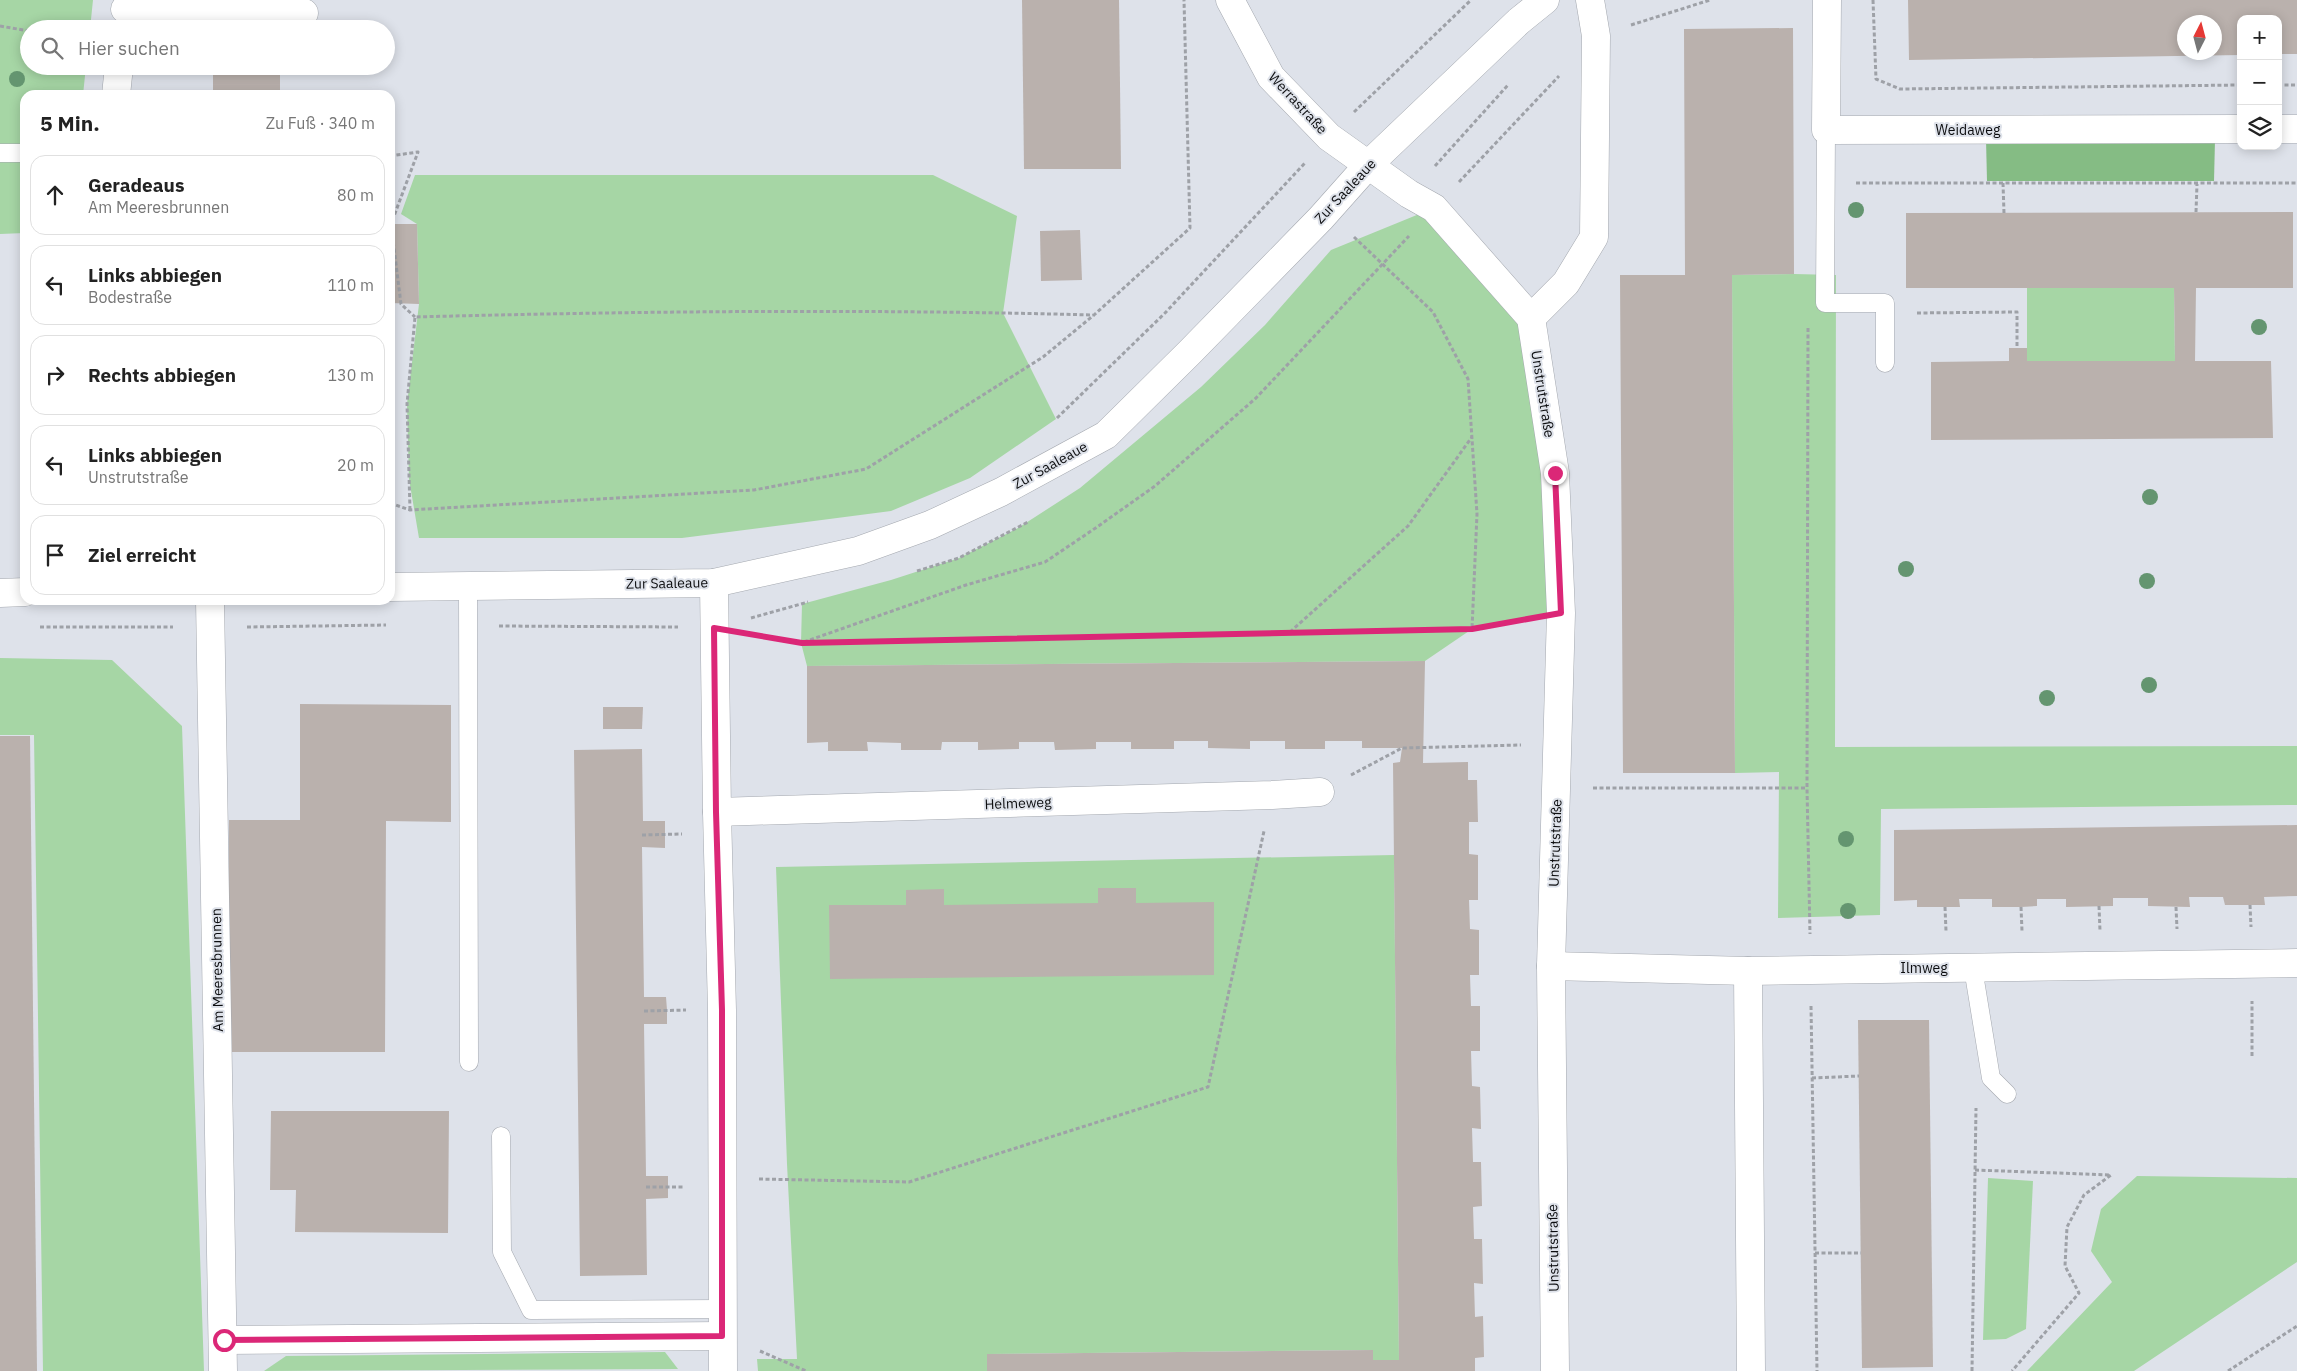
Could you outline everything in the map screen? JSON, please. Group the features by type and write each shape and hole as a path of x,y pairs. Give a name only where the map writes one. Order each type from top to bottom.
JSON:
{"street":[{"name":"Werrastraße","path":"1230,0 1271,77 1329,137 1369,164"},
{"name":"Zur Saaleaue","path":"395,587 714,582 858,551 930,525 1001,492 1106,435 1321,218 1369,164 1519,21 1545,0"},
{"path":"1369,164 1409,194 1434,208 1531,318 1566,283 1594,237 1596,36 1590,0"},
{"path":"1826,130 1827,0"},
{"path":"124,13 304,13"},
{"path":"117,90 118,75"},
{"name":"Weidaweg","path":"1826,130 2237,129"},
{"path":"2282,129 2297,129"},
{"name":"Unstrutstraße","path":"1531,318 1555,473 1561,613 1551,966 1555,1371"},
{"path":"714,582 716,812 722,1010 723,1371"},
{"path":"0,592 20,592"},
{"name":"Am Meeresbrunnen","path":"210,605 224,1340 223,1371"},
{"name":"Helmeweg","path":"716,812 1320,792"},
{"name":"Ilmweg","path":"1551,966 1748,971 2297,963"},
{"path":"1748,971 1751,1371"},
{"path":"224,1340 722,1336"}],"lane":[{"path":"1826,130 1825,303 1885,304 1886,363"},
{"path":"0,153 20,153"},
{"path":"468,586 469,1062"},
{"path":"1973,968 1991,1078 2007,1094"},
{"path":"501,1136 502,1252 530,1310 722,1308"}],"path":[{"path":"395,505 410,510 754,490 866,469 1043,357 1094,315 1190,228 1184,0"},
{"path":"1056,419 1165,313 1329,137 1472,0"},
{"path":"802,643 966,586 1044,562 1155,486 1256,398 1596,36 1710,0"},
{"path":"1873,0 1876,79 1900,89 2237,85"},
{"path":"0,26 20,29"},
{"path":"2282,85 2297,85"},
{"path":"395,155 418,152 395,211"},
{"path":"1826,182 2297,183"},
{"path":"2003,183 2004,213"},
{"path":"2196,212 2197,184"},
{"path":"1321,218 1349,232 1382,266 1433,312 1468,379 1478,514 1472,629"},
{"path":"395,260 401,304 415,316 582,313 1003,313 1094,315"},
{"path":"1884,313 2017,312 2017,348"},
{"path":"410,510 407,404 415,316"},
{"path":"1808,321 1808,788 1817,1371"},
{"path":"1290,632 1408,526 1472,436"},
{"path":"468,626 714,628 802,643 1472,629 1561,613"},
{"path":"1364,768 1402,748 1558,744"},
{"path":"1557,787 1808,788"},
{"path":"723,1178 909,1182 1208,1086 1272,795"},
{"path":"642,834 665,834"},
{"path":"2252,964 2252,1056"},
{"path":"644,1011 667,1010"},
{"path":"1812,1078 1859,1076"},
{"path":"1972,1371 1976,1107"},
{"path":"1975,1170 2111,1175 2084,1195 2067,1227 2065,1266 2079,1293 2012,1371"},
{"path":"646,1187 668,1187"},
{"path":"1815,1253 1860,1253"},
{"path":"2228,1371 2297,1326"},
{"path":"722,1336 806,1371"}],"green space":[{"path":"0,0 93,0 91,20 20,20 20,75 85,75 84,90 20,90 20,233 0,234"},
{"path":"1986,139 2215,140 2214,181 1987,181"},
{"path":"415,175 933,175 1017,216 1003,313 1056,419 970,478 891,511 682,538 419,538 409,479 407,404 419,304 417,224 401,214"},
{"path":"1434,208 1531,318 1561,613 1472,629 1425,661 807,666 801,643 802,604 891,580 959,558 1018,528 1080,488 1201,387 1265,325 1331,250"},
{"path":"1732,275 1836,275 1835,747 2297,746 2297,805 1881,809 1880,915 1778,918 1779,772 1735,773"},
{"path":"2027,288 2174,288 2175,361 2027,361"},
{"path":"0,658 112,660 182,726 204,1371 43,1371 34,735 0,735"},
{"path":"1394,855 1399,1360 1373,1360 1373,1350 987,1354 987,1371 758,1371 757,1359 797,1359 787,1164 776,867"},
{"path":"2137,1176 2297,1178 2297,1262 2134,1371 2027,1371 2112,1282 2091,1251 2101,1209"},
{"path":"1988,1178 2033,1181 2026,1329 2006,1339 1983,1340"},
{"path":"665,1352 678,1369 264,1371 286,1356"}],"building":[{"path":"1022,0 1119,0 1121,169 1024,169"},
{"path":"1908,0 2297,0 2297,54 2282,54 2282,15 2237,15 2237,55 2222,55 2222,15 2177,15 2177,56 1909,60"},
{"path":"1793,28 1794,274 1732,275 1735,773 1623,773 1620,275 1685,275 1684,29"},
{"path":"213,75 280,75 280,90 213,90"},
{"path":"2293,212 2293,288 2196,288 2195,361 2271,361 2273,438 1931,440 1931,362 2009,361 2009,348 2027,348 2027,361 2175,361 2174,288 1906,288 1906,213"},
{"path":"395,224 417,224 419,304 395,303"},
{"path":"1080,230 1082,280 1041,281 1040,231"},
{"path":"1425,661 1423,763 1468,762 1468,780 1477,780 1478,822 1469,822 1469,854 1478,855 1478,900 1469,900 1470,929 1479,930 1479,975 1470,975 1471,1006 1480,1006 1480,1051 1471,1051 1472,1086 1480,1087 1481,1129 1472,1128 1473,1162 1481,1162 1482,1206 1473,1207 1474,1239 1482,1239 1483,1284 1474,1283 1475,1317 1483,1316 1484,1357 1475,1358 1475,1371 987,1371 987,1354 1373,1350 1373,1360 1399,1360 1393,763 1400,762 1402,748 1362,748 1362,741 1325,741 1325,749 1285,749 1285,741 1250,741 1250,749 1208,748 1208,741 1174,741 1174,749 1131,749 1131,742 1096,742 1096,749 1055,750 1054,742 1019,742 1019,749 978,750 978,742 942,742 941,750 901,750 901,743 867,742 868,751 828,751 828,742 807,743 807,666"},
{"path":"300,704 451,705 451,822 386,821 385,1052 229,1052 229,820 300,820"},
{"path":"603,707 643,707 642,729 603,729"},
{"path":"0,736 30,736 37,1371 0,1371"},
{"path":"642,749 643,821 665,821 665,848 642,847 644,997 666,997 667,1010 667,1024 644,1024 646,1176 668,1176 668,1198 646,1199 647,1275 580,1276 574,750"},
{"path":"2297,825 2297,896 2264,897 2265,905 2225,905 2223,897 2189,897 2190,907 2148,906 2148,898 2113,898 2113,906 2066,907 2066,899 2037,899 2037,906 2021,907 1992,907 1992,899 1959,899 1960,907 1917,907 1917,900 1894,901 1894,830"},
{"path":"1098,888 1136,888 1136,903 1214,902 1214,975 830,979 829,905 906,905 906,890 944,889 944,905 1098,903"},
{"path":"1858,1020 1929,1020 1933,1367 1862,1368"},
{"path":"271,1111 449,1111 448,1233 295,1232 296,1190 270,1190"}],"route":[{"path":"224,1340 722,1336 722,1010 716,812 714,628 802,643 1472,629 1561,613 1555,473"}]}
